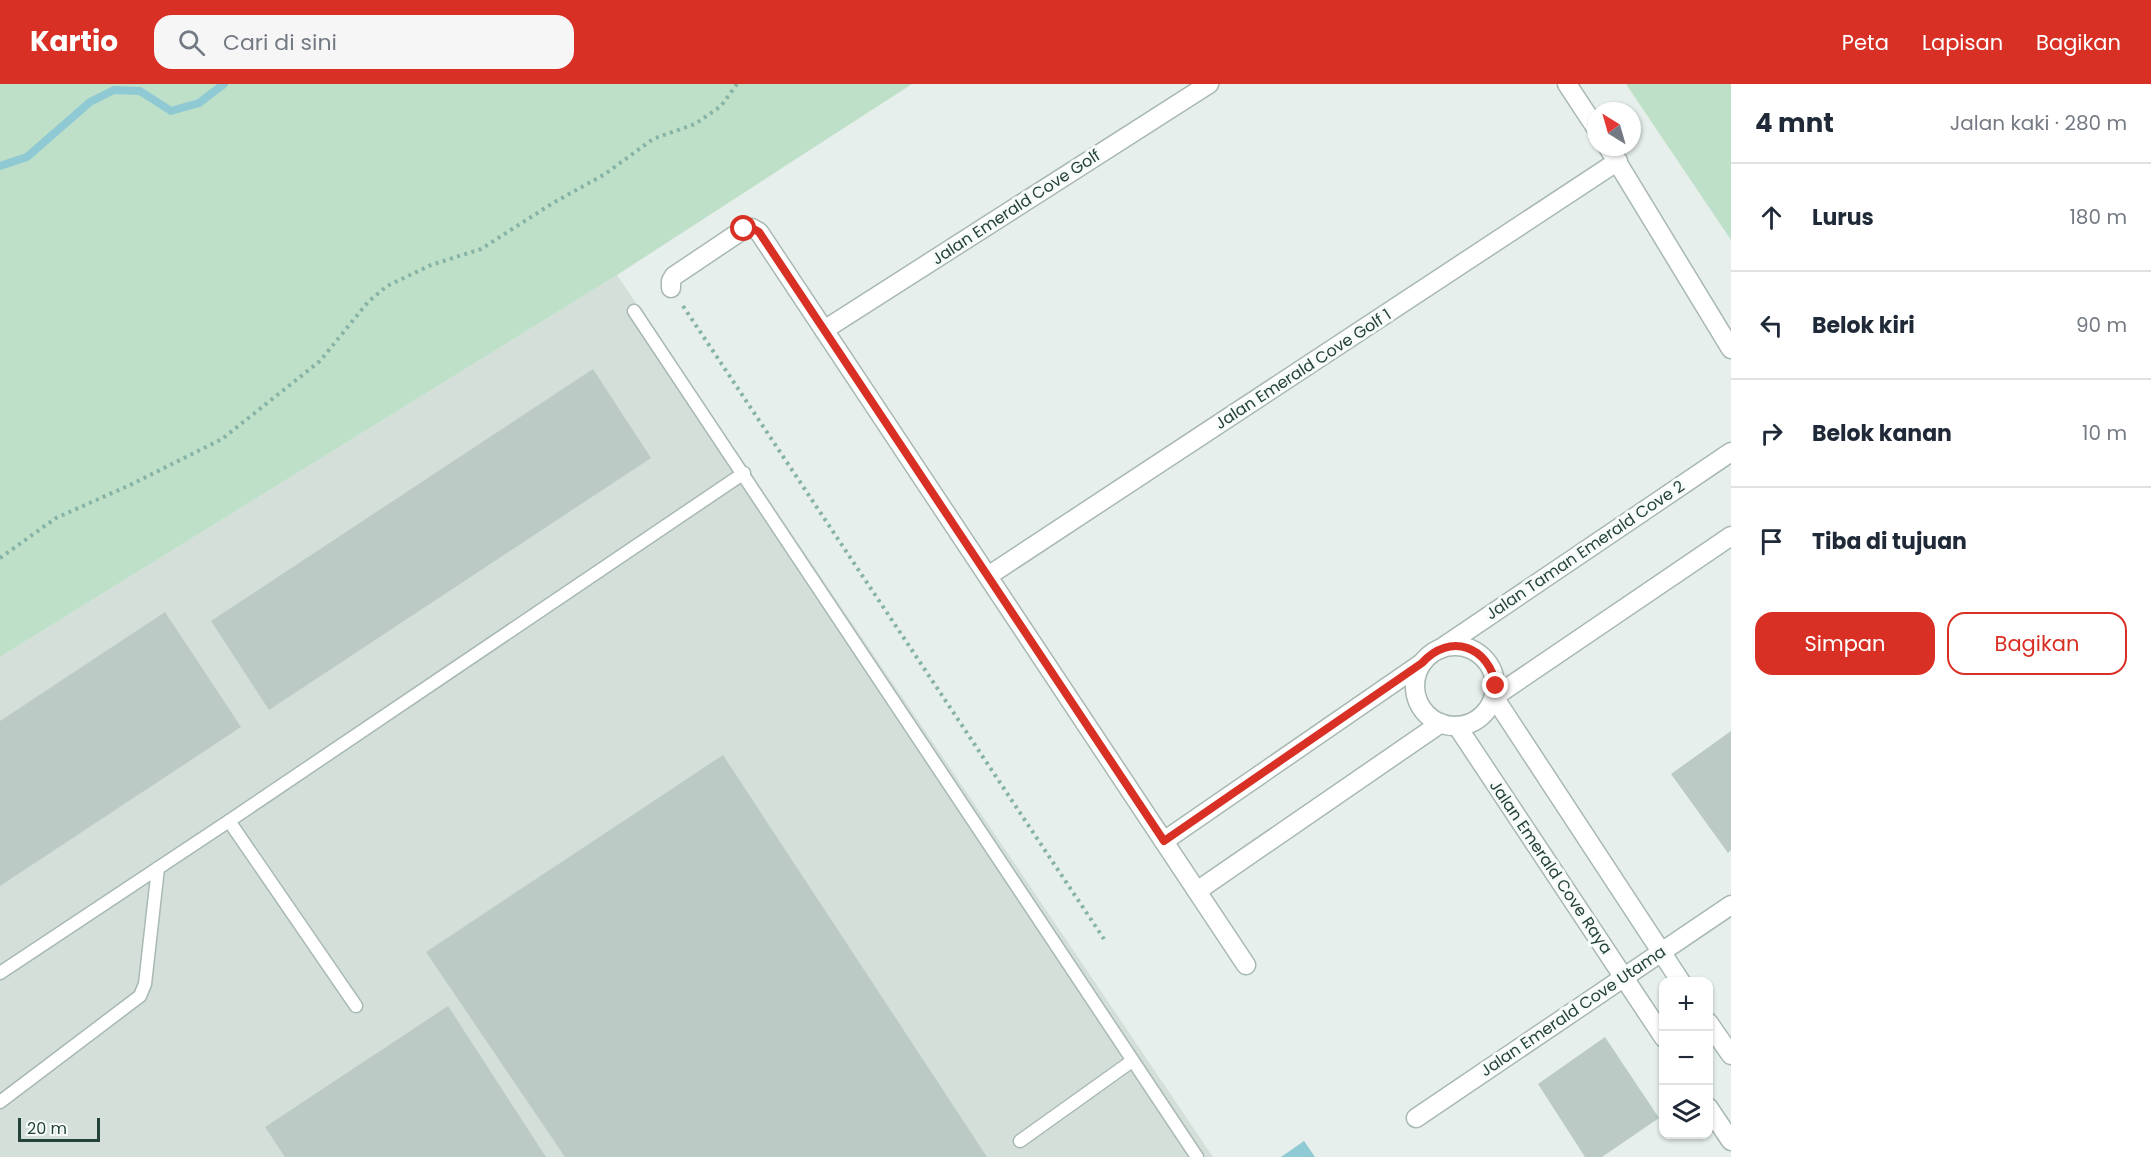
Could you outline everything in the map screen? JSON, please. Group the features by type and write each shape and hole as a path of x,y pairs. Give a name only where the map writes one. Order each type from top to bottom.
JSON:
{"street":[{"name":"Jalan Emerald Cove Golf","path":"824,330 1209,84"},
{"path":"1567,84 1587,114"},
{"name":"Jalan Emerald Cove Golf 1","path":"988,576 1610,156"},
{"path":"1614,156 1731,350"},
{"path":"671,288 674,276 744,229 752,228 759,232 1246,965"},
{"name":"Jalan Taman Emerald Cove 2","path":"1164,841 1422,663 1430,655 1731,452"},
{"path":"1494,697 1731,536"},
{"path":"1197,891 1449,725 1473,722 1480,717 1494,697 1496,686 1494,675 1482,656 1462,646 1440,649"},
{"path":"1422,663 1415,686 1417,698 1422,709 1431,717 1449,725"},
{"path":"1494,697 1678,977"},
{"name":"Jalan Emerald Cove Raya","path":"1449,725 1659,1031"},
{"name":"Jalan Emerald Cove Utama","path":"1416,1118 1731,905"},
{"path":"1713,1029 1731,1055"},
{"path":"1713,1114 1731,1141"}],"lane":[{"path":"634,311 744,473 1197,1157"},
{"path":"0,973 744,473"},
{"path":"229,821 356,1006"},
{"path":"0,1102 140,996 144,990 146,978 158,868"},
{"path":"1020,1141 1132,1061"}],"path":[{"path":"0,558 56,518 130,485 222,439 320,361 368,302 387,286 430,265 481,249 605,174 653,139 695,124 721,106 737,84"},
{"path":"671,288 1104,939"}],"shaded area":[{"path":"617,275 1213,1157 0,1157 0,657"}],"green space":[{"path":"0,84 912,84 617,275 0,657"},
{"path":"1626,84 1731,84 1731,240 1641,106 1641,102 1638,102"}],"water":[{"path":"1304,1141 1315,1157 1281,1157"}],"building":[{"path":"593,369 651,458 269,710 211,621"},
{"path":"165,612 241,727 0,886 0,721"},
{"path":"1731,731 1731,850 1728,853 1671,774"},
{"path":"723,755 987,1157 565,1157 426,952"},
{"path":"448,1006 546,1157 285,1157 265,1127"},
{"path":"1605,1037 1659,1118 1602,1157 1585,1157 1538,1084"}],"waterway":[{"path":"0,166 27,157 90,102 114,90 140,91 171,111 199,103 224,84"}],"route":[{"path":"744,229 752,228 759,232 1164,841 1440,649 1462,646 1473,650 1489,665 1496,686"}]}
